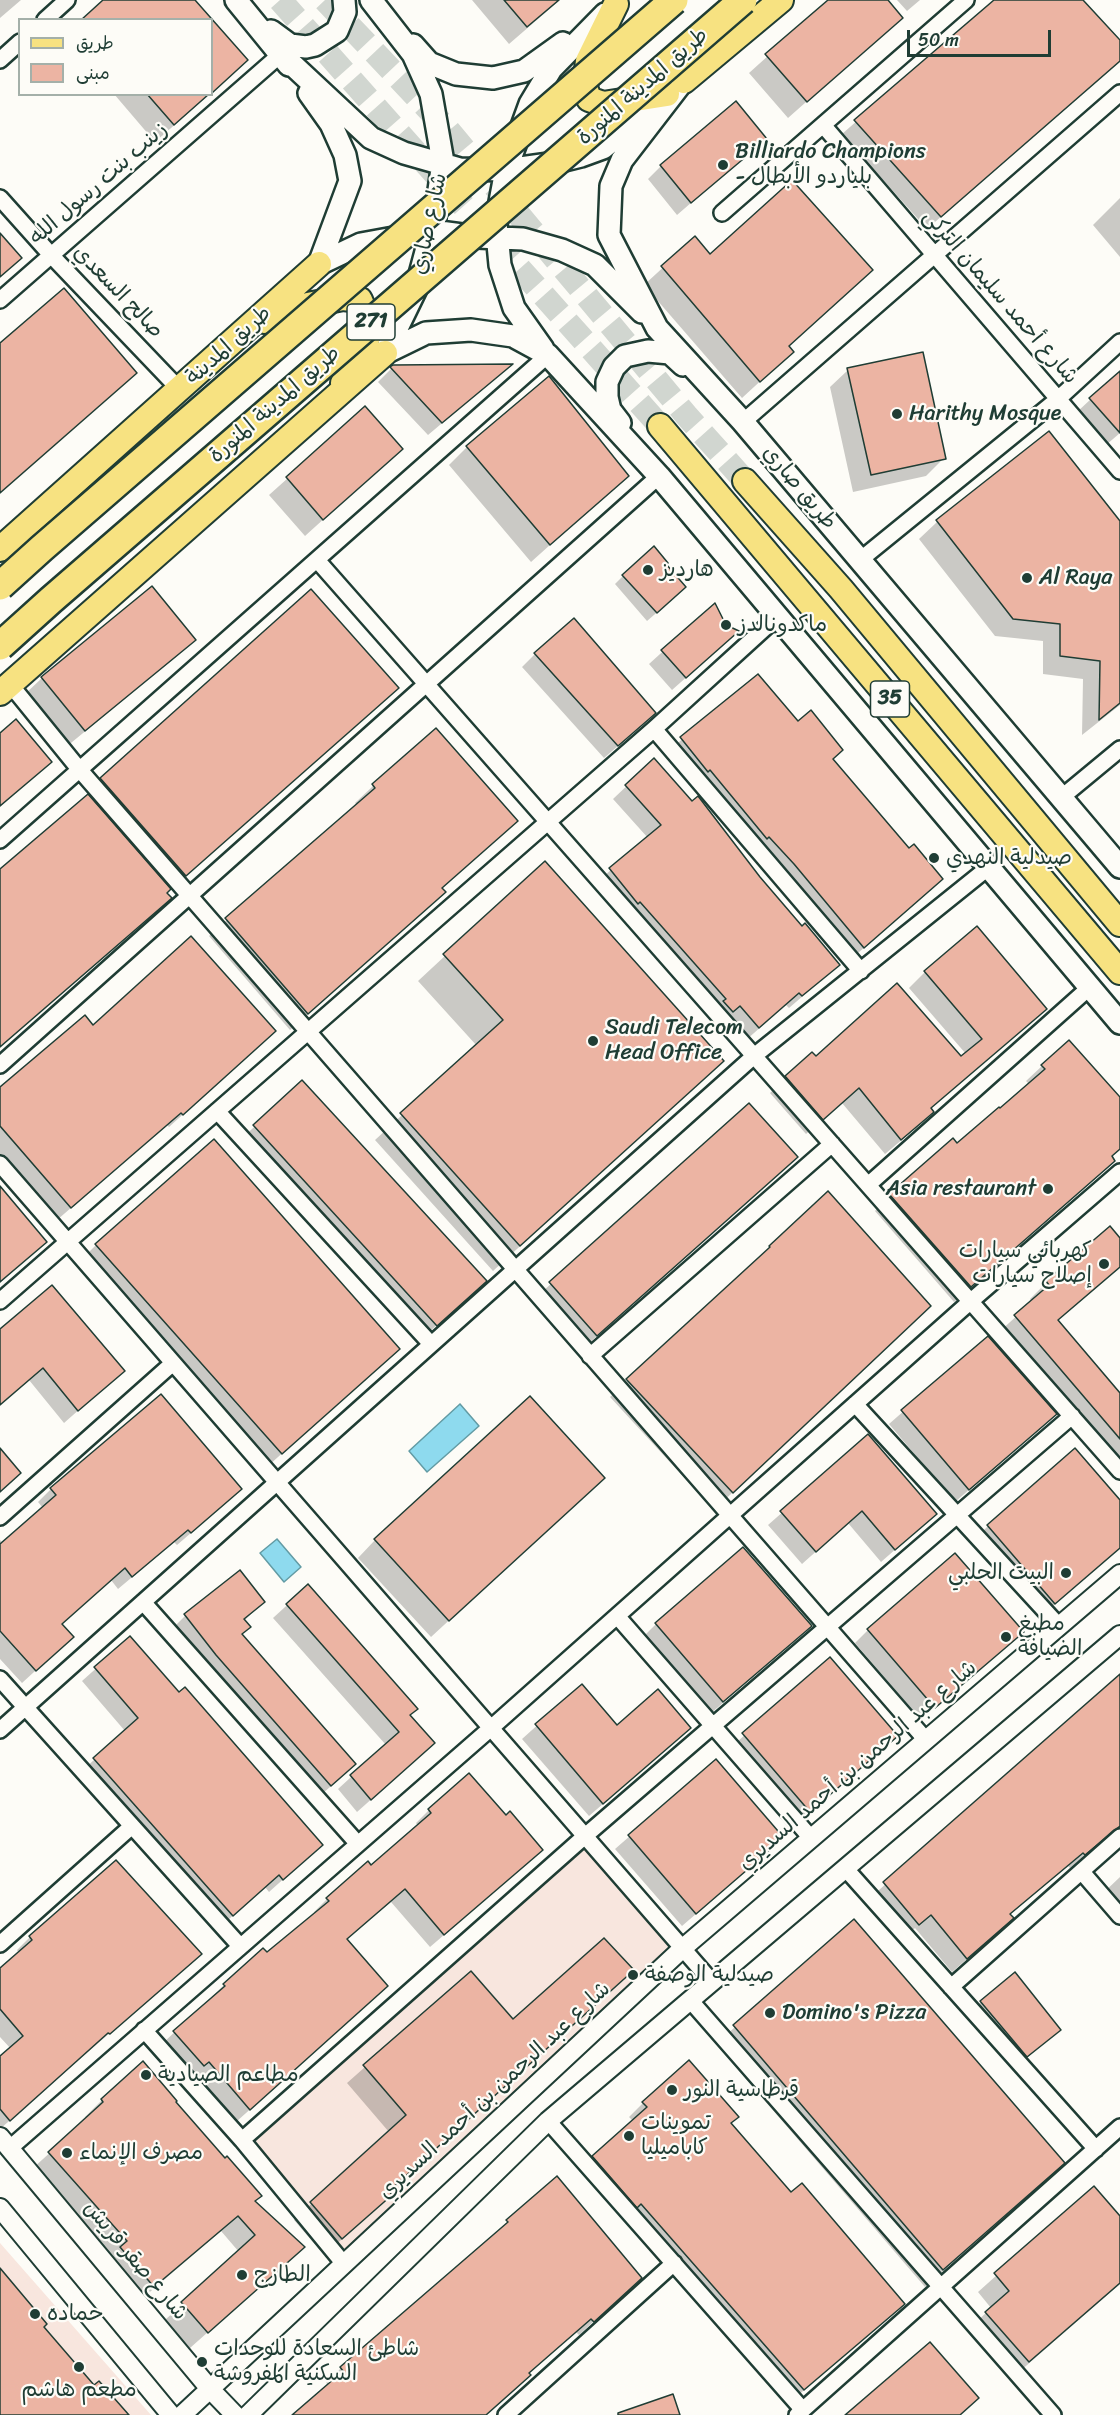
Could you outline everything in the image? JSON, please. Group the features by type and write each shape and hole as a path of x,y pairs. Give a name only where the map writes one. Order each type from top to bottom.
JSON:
{"highway":[{"name":"طريق المدينة المنورة","path":"0,586 674,0"},
{"name":"طريق المدينة المنورة","path":"0,646 742,0"}],"main road":[{"path":"236,0 281,54 331,124 345,155 350,181 319,264"},
{"path":"241,0 275,35 290,45 306,47 328,39 337,31 345,12 344,0"},
{"path":"372,0 429,63 456,74 493,78 524,71 614,6"},
{"name":"شارع صاري","path":"372,0 413,54 431,94 443,162 432,231 416,289 385,353"},
{"path":"281,54 371,138 404,153 460,168 506,170 549,164 603,148 782,0"},
{"path":"614,6 588,61 585,87 589,99 603,104 675,87"},
{"path":"614,6 551,69 530,104 506,170 496,223 500,265 514,308 548,355 659,476 1120,1023"},
{"name":"طريق صاري","path":"675,87 622,160 611,186 609,235 657,328 743,422 1120,867"},
{"name":"طريق المدينة","path":"0,549 319,264 361,244 432,231 497,238 523,238 562,250 595,265 657,328"},
{"path":"252,326 308,304 343,298 360,300 365,312 368,337 334,398"},
{"path":"5,688 385,353 426,333 471,330 513,336 548,355"},
{"path":"659,476 610,410 607,382 614,368 625,356 648,351 670,353 723,402"},
{"name":"35","path":"660,426 1120,972"},
{"name":"طريق صاري","path":"745,481 841,589 1120,924"}],"street":[{"path":"47,18 68,0"},
{"path":"723,213 966,0"},
{"path":"0,60 18,44"},
{"name":"زينب بنت رسول الله","path":"0,300 281,54"},
{"path":"743,422 1120,93"},
{"name":"شارع أحمد سليمان التركي","path":"823,125 1120,471"},
{"name":"صالح السعدي","path":"0,198 180,390"},
{"path":"860,560 1058,399 1120,342"},
{"path":"0,840 548,355"},
{"path":"0,1065 659,476"},
{"path":"317,560 1120,1471"},
{"path":"0,1301 66,1240 654,729 777,617"},
{"path":"5,688 80,769 514,1270 926,1740"},
{"path":"654,729 861,971"},
{"path":"1062,797 1120,749"},
{"path":"0,1730 754,1056 989,867"},
{"path":"868,1185 1090,987"},
{"path":"217,1111 431,1344"},
{"path":"590,1356 832,1144"},
{"path":"0,1164 712,1982"},
{"path":"5,2142 144,2030 240,1947 1120,1172"},
{"path":"0,1517 173,1363"},
{"path":"855,1404 1059,1626"},
{"path":"242,2140 585,1836 1072,1416"},
{"name":"شارع عبد الرحمن بن أحمد السديري","path":"182,2415 683,1948 1120,1574"},
{"path":"143,1602 358,1844"},
{"path":"617,1616 811,1838"},
{"path":"248,2415 548,2121 1120,1635"},
{"path":"0,1679 240,1947"},
{"path":"0,1944 132,1826"},
{"path":"951,1987 1120,1837"},
{"path":"845,1868 1096,2149"},
{"path":"1082,1872 1120,1916"},
{"path":"690,2000 1053,2415"},
{"path":"144,2030 242,2140 344,2264"},
{"path":"548,2121 674,2263 800,2412 1120,2127"},
{"name":"شارع صقر قريش","path":"5,2142 210,2389 235,2415"},
{"path":"0,2208 171,2415"},
{"path":"506,2415 674,2263"}],"shaded area":[{"path":"584,1844 676,1948 344,2255 249,2141"},
{"path":"0,2243 151,2415 0,2415"}],"water":[{"path":"460,1404 479,1426 427,1472 409,1451"},
{"path":"277,1539 301,1567 284,1582 260,1553"}],"building":[{"path":"103,0 195,0 211,18 83,18"},
{"path":"504,0 559,0 527,27"},
{"path":"828,0 888,0 903,18 807,102 765,54"},
{"path":"994,0 1083,0 1120,40 1120,61 941,217 854,120"},
{"path":"213,20 248,60 213,92"},
{"path":"149,96 207,96 174,125"},
{"path":"736,101 767,139 691,203 660,165"},
{"path":"792,180 873,270 789,346 794,352 760,382 661,266 695,236 710,254"},
{"path":"0,233 22,258 0,277"},
{"path":"64,288 137,373 0,493 0,343"},
{"name":"Harithy Mosque","path":"923,352 946,459 871,475 847,368"},
{"path":"513,364 442,423 390,367 393,365"},
{"path":"1120,371 1120,433 1089,398"},
{"path":"549,376 629,476 550,545 466,446"},
{"path":"365,406 403,449 323,520 286,477"},
{"path":"1049,431 1120,521 1120,703 1099,720 1100,661 1060,656 1060,624 1013,619 936,520"},
{"path":"654,546 686,587 657,613 622,575"},
{"path":"152,586 196,640 85,731 41,677"},
{"path":"311,589 399,688 186,876 100,778"},
{"path":"715,603 726,625 739,631 686,678 661,650"},
{"path":"574,618 656,713 618,746 534,653"},
{"path":"758,674 798,721 811,710 843,750 833,759 909,848 914,844 943,879 864,948 794,864 769,837 767,839 680,737"},
{"path":"16,719 52,762 0,806 0,733"},
{"path":"436,728 518,821 442,888 446,892 308,1014 225,918 375,788 372,784"},
{"path":"654,758 692,801 698,796 760,877 802,926 805,923 840,965 802,996 799,993 759,1028 740,1006 733,1012 723,1001 726,999 640,902 638,904 609,868 661,825 625,785"},
{"path":"88,794 171,889 167,893 172,898 0,1047 0,869"},
{"name":"Saudi Telecom Head Office","path":"545,861 724,1061 520,1246 400,1113 503,1020 443,954"},
{"path":"977,926 1047,1009 931,1108 934,1112 901,1140 859,1088 823,1120 785,1076 812,1052 816,1056 897,983 961,1056 982,1039 924,971"},
{"path":"191,936 276,1031 183,1115 181,1113 71,1208 0,1126 0,1087 85,1015 93,1025"},
{"path":"1069,1040 1120,1097 1120,1149 1112,1156 1115,1161 971,1287 889,1194 953,1138 957,1143 1000,1108 1045,1069 1041,1065"},
{"path":"302,1080 487,1281 437,1326 253,1125"},
{"path":"749,1103 798,1157 597,1336 549,1282"},
{"path":"214,1139 400,1349 282,1454 95,1244"},
{"path":"0,1186 47,1242 0,1282"},
{"path":"828,1191 931,1306 733,1493 626,1379"},
{"path":"1110,1226 1120,1238 1120,1267 1058,1320 1120,1393 1120,1439 1014,1315 1049,1285 1046,1281"},
{"path":"52,1285 125,1371 78,1411 43,1368 0,1405 0,1329"},
{"path":"988,1336 1057,1414 969,1490 901,1410"},
{"path":"161,1394 242,1489 191,1533 188,1530 132,1577 125,1568 62,1624 74,1637 36,1671 0,1631 0,1544 56,1495 50,1488"},
{"path":"530,1396 605,1478 449,1621 374,1539"},
{"path":"868,1434 937,1514 895,1550 862,1511 816,1552 780,1511"},
{"path":"0,1448 21,1473 0,1492"},
{"path":"1075,1448 1120,1500 1120,1548 1055,1604 987,1525"},
{"path":"743,1547 812,1626 723,1702 655,1623"},
{"path":"955,1553 1024,1632 935,1708 867,1629"},
{"path":"240,1570 265,1602 244,1619 251,1627 242,1634 356,1764 331,1786 216,1655 184,1614"},
{"path":"308,1584 418,1709 410,1715 435,1743 371,1800 350,1775 399,1732 286,1604"},
{"path":"130,1636 179,1692 185,1687 323,1845 283,1880 279,1875 233,1916 93,1758 138,1718 94,1667"},
{"path":"830,1657 898,1736 810,1812 742,1733"},
{"path":"1120,1674 1120,1826 1085,1855 1083,1853 1010,1914 1014,1918 967,1959 931,1915 919,1925 883,1882"},
{"path":"582,1684 617,1725 658,1689 691,1728 603,1804 535,1724"},
{"path":"716,1759 784,1838 696,1914 628,1835"},
{"path":"469,1773 506,1815 510,1811 543,1850 444,1935 405,1889 347,1939 388,1986 250,2110 209,2062 204,2066 173,2031 225,1986 223,1984 263,1948 267,1952 329,1901 326,1898 368,1861 371,1865 431,1813 428,1809"},
{"path":"116,1860 202,1954 110,2034 108,2033 10,2121 0,2109 0,2056 23,2036 0,2009 0,1968 32,1940 29,1936"},
{"path":"854,1919 1065,2163 943,2270 733,2025"},
{"path":"604,1938 634,1970 389,2191 392,2195 342,2239 310,2202 406,2115 363,2065 471,1971 513,2019"},
{"path":"1015,1972 1061,2030 1027,2057 980,2001"},
{"path":"689,2060 739,2117 731,2123 791,2192 802,2183 905,2304 804,2390 641,2204 637,2208 592,2156 647,2107 642,2102"},
{"path":"143,2061 225,2158 227,2156 262,2196 255,2201 305,2247 208,2333 181,2302 255,2235 238,2216 154,2287 120,2247 127,2241 48,2152 103,2102 101,2099"},
{"path":"557,2176 642,2278 594,2322 591,2319 529,2373 531,2375 486,2415 292,2415 343,2371 340,2367 508,2222 506,2220"},
{"path":"1094,2186 1120,2216 1120,2283 1029,2362 985,2312 1009,2291 994,2273"},
{"path":"0,2268 47,2324 44,2327 94,2385 99,2381 129,2415 0,2415"},
{"path":"930,2342 979,2398 960,2415 845,2415"},
{"path":"673,2394 680,2415 618,2415 618,2413"}],"tunnel":[{"path":"280,0 660,426"},
{"path":"325,0 448,130 686,415 745,481"}],"place":[{"name":"Billiardo Champions - بلياردو الأبطال","path":"723,165"},
{"name":"Harithy Mosque","path":"897,414"},
{"name":"هارديز","path":"648,570"},
{"name":"Al Raya","path":"1027,578"},
{"name":"ماكدونالدز","path":"726,625"},
{"name":"صيدلية النهدي","path":"934,858"},
{"name":"Saudi Telecom Head Office","path":"593,1041"},
{"name":"Asia restaurant","path":"1048,1189"},
{"name":"كهربائي سيارات إصلاح سيارات","path":"1104,1264"},
{"name":"البيت الحلبي","path":"1066,1573"},
{"name":"مطبغ الضيافة","path":"1006,1637"},
{"name":"صيدلية الوصفة","path":"633,1975"},
{"name":"Domino's Pizza","path":"770,2013"},
{"name":"مطاعم الصيادية","path":"146,2075"},
{"name":"قرطاسية النور","path":"672,2090"},
{"name":"تموينات كاباميليا","path":"629,2136"},
{"name":"مصرف الإنماء","path":"67,2153"},
{"name":"الطازج","path":"242,2275"},
{"name":"حماده","path":"35,2314"},
{"name":"شاطئ السعادة للوحدات السكنية المفروشة","path":"202,2362"},
{"name":"مطعم هاشم","path":"79,2367"}]}
